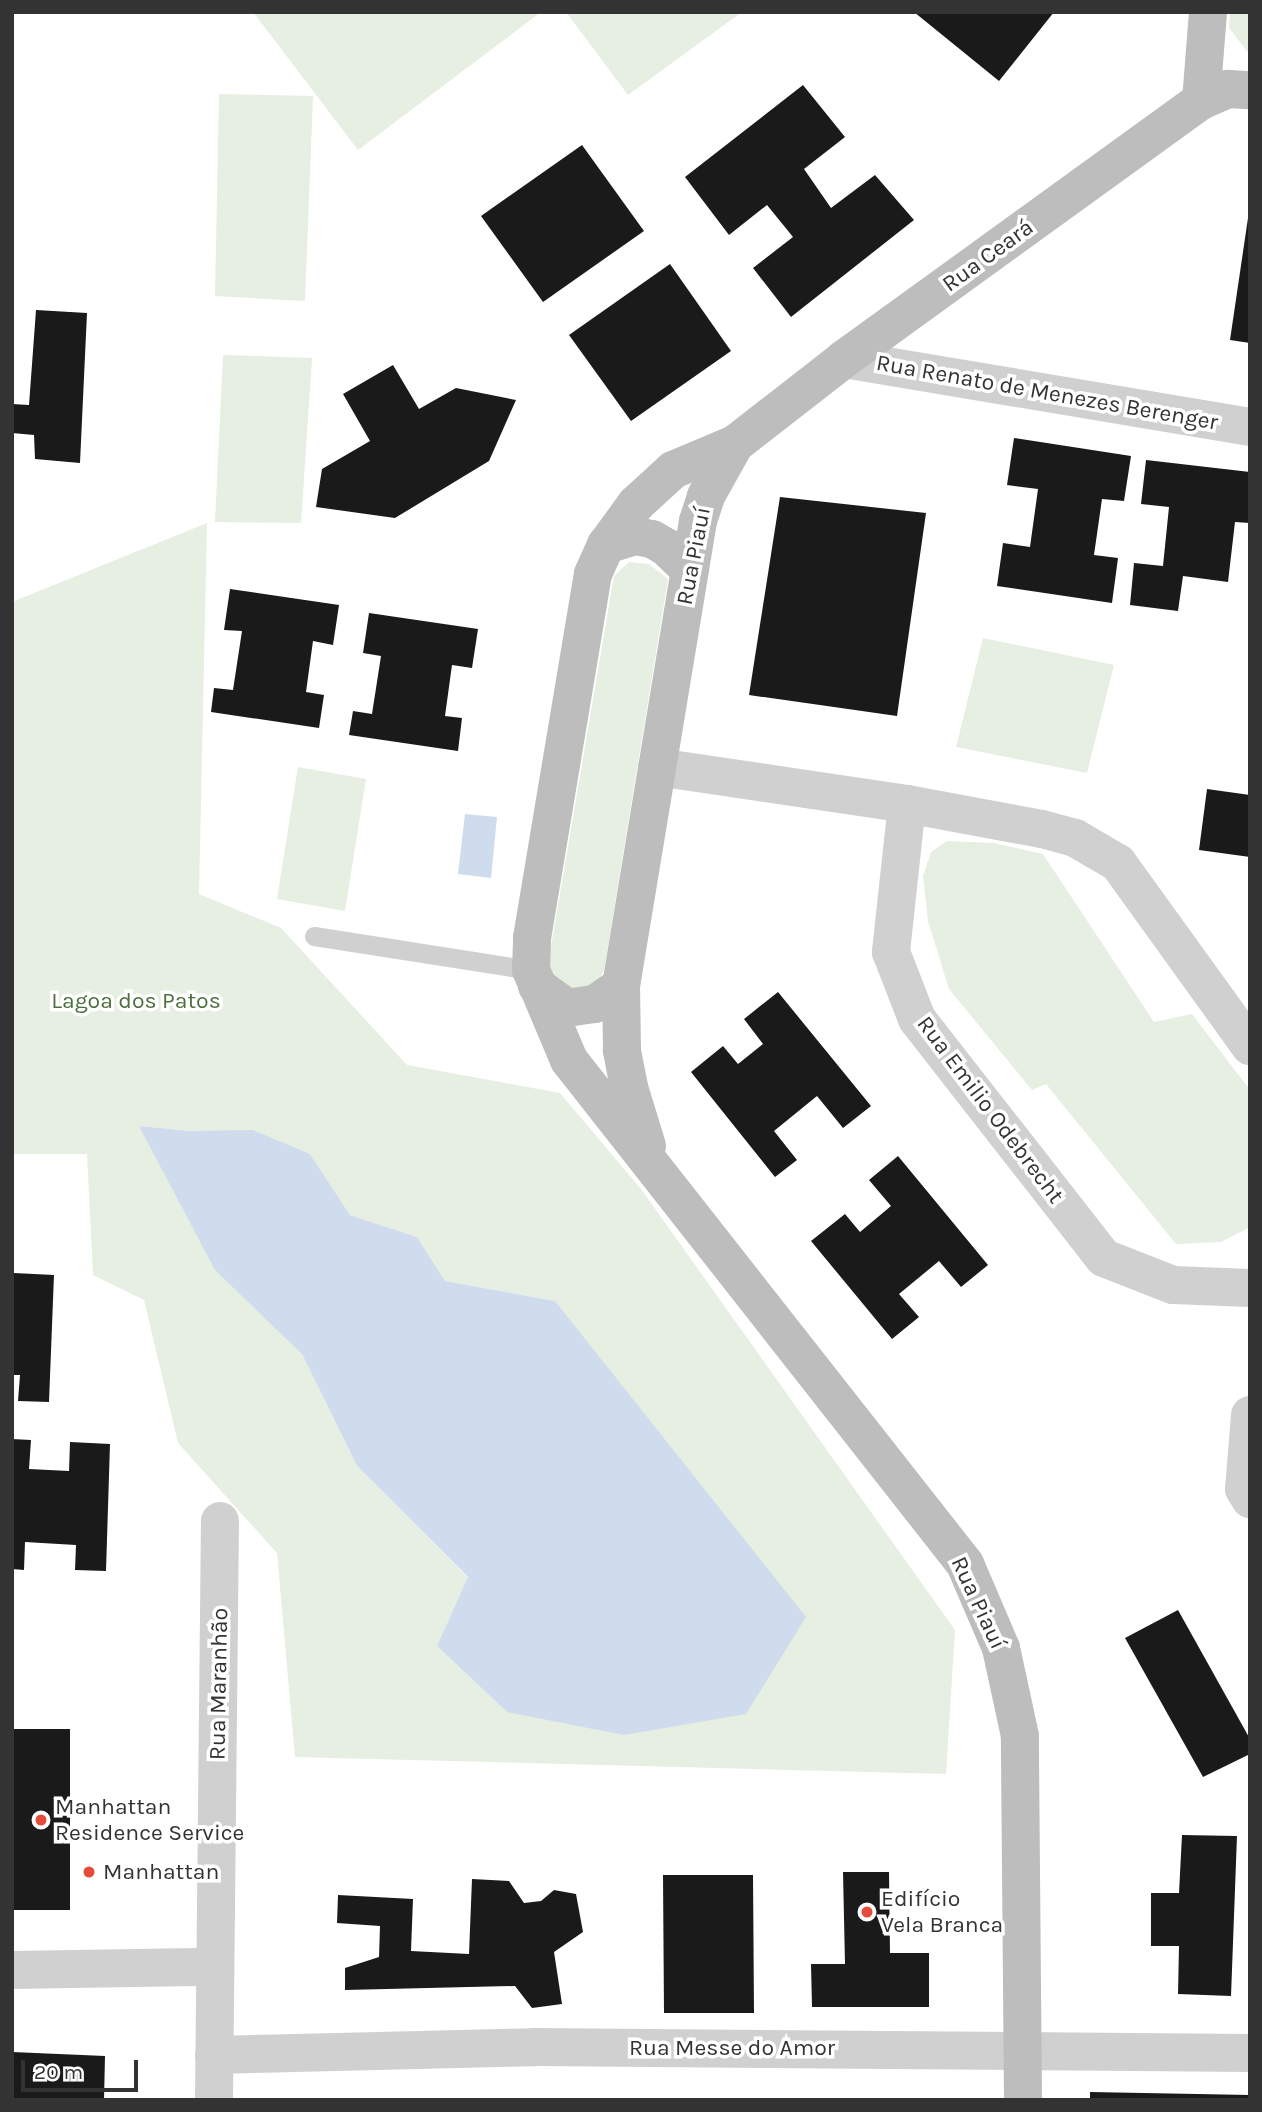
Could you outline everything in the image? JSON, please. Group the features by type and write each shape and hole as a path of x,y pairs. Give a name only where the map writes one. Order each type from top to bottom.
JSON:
{"street":[{"path":"1201,101 1208,12"},
{"name":"Rua Ceará","path":"736,444 845,359 1201,101 1228,89 1250,90"},
{"name":"Rua Renato de Menezes Berenger","path":"845,359 1250,428"},
{"name":"Rua Piauí","path":"736,444 673,470 636,504 606,545 593,574 532,938 534,978 569,1060 965,1564 1001,1648 1020,1736 1023,2100"},
{"name":"Rua Piauí","path":"653,1165 629,1087 622,1050 621,986 691,570 706,496 736,444"},
{"path":"606,545 636,536 652,539 666,547 691,570"},
{"path":"657,768 907,804 1042,829 1075,838 1118,863 1250,1046"},
{"name":"Rua Emilio Odebrecht","path":"907,804 891,952 917,1018 1104,1258 1173,1284 1250,1288"},
{"path":"534,978 565,1006 573,1007 595,1004 621,986"},
{"path":"1250,1415 1244,1489 1250,1499"},
{"name":"Rua Maranhão","path":"214,2100 213,1967 217,1908 220,1521"},
{"path":"12,1970 213,1967"},
{"name":"Rua Messe do Amor","path":"214,2055 535,2047 1250,2053"}],"lane":[{"path":"314,936 534,978"}],"green space":[{"path":"253,12 541,12 358,150"},
{"path":"566,12 742,12 628,95"},
{"path":"1230,12 1250,12 1250,55 1229,28"},
{"path":"219,94 313,96 305,301 215,296"},
{"path":"223,355 312,358 301,523 215,522"},
{"name":"Lagoa dos Patos","path":"207,523 199,894 281,928 407,1065 560,1093 641,1189 955,1630 946,1774 295,1757 277,1553 178,1443 144,1300 93,1275 87,1154 12,1154 12,602","holes":["139,1126 191,1131 310,1154 350,1215 417,1237 445,1281 555,1301 507,1712 437,1646 468,1578 357,1466 302,1354"]},
{"path":"629,562 649,564 668,579 604,971 589,993 566,991 547,970 614,576"},
{"path":"983,638 1114,665 1087,773 956,747"},
{"path":"298,767 366,779 345,911 277,899"},
{"path":"947,841 994,843 1043,854 1154,1022 1192,1014 1250,1090 1250,1227 1221,1242 1176,1244 1046,1084 1032,1090 949,989 928,921 923,876 931,852"}],"water":[{"path":"465,814 497,817 491,878 458,874"},
{"path":"139,1126 191,1131 253,1130 310,1154 350,1215 417,1237 445,1281 555,1301 806,1617 746,1714 624,1735 507,1712 437,1646 468,1577 357,1466 302,1354 215,1270"}],"building":[{"path":"914,12 1054,12 999,81"},
{"path":"803,85 845,137 804,169 831,208 875,175 914,220 791,317 753,268 793,237 767,205 729,235 685,177"},
{"path":"582,145 644,231 543,302 481,216"},
{"path":"1250,218 1250,343 1230,340"},
{"path":"670,264 731,351 631,421 569,335"},
{"path":"36,310 87,313 80,463 35,459 34,435 12,433 12,404 29,405"},
{"path":"393,365 419,409 456,388 516,400 489,461 395,518 316,507 322,469 370,441 343,394"},
{"path":"1014,438 1131,456 1124,501 1102,499 1094,555 1118,558 1112,603 997,586 1003,543 1030,547 1038,489 1007,485"},
{"path":"1146,460 1250,472 1250,523 1235,522 1228,582 1183,576 1178,611 1130,605 1134,563 1163,566 1169,507 1141,504"},
{"path":"780,497 926,513 897,716 749,695"},
{"path":"230,589 339,605 333,645 313,641 306,692 324,695 319,728 211,712 214,688 233,690 242,631 224,630"},
{"path":"369,613 478,629 472,668 452,665 445,716 462,718 458,751 349,735 353,711 372,714 381,656 363,653"},
{"path":"1207,789 1250,795 1250,857 1199,850"},
{"path":"778,992 871,1106 843,1128 817,1096 774,1131 797,1160 775,1177 691,1072 723,1046 738,1064 763,1044 744,1019"},
{"path":"898,1156 988,1265 961,1287 939,1261 899,1294 919,1317 892,1339 811,1241 845,1214 860,1232 891,1206 869,1180"},
{"path":"14,1273 54,1275 49,1402 18,1401 20,1375 12,1375"},
{"path":"12,1439 31,1440 29,1469 69,1471 70,1442 110,1444 106,1571 75,1570 76,1545 25,1542 24,1570 12,1569"},
{"path":"1178,1610 1250,1739 1250,1754 1203,1777 1125,1638"},
{"name":"Manhattan Residence Service","path":"12,1729 70,1729 70,1910 12,1910"},
{"path":"1182,1835 1237,1836 1231,1996 1178,1994 1179,1946 1151,1946 1151,1893 1179,1893"},
{"name":"Edifício Vela Branca","path":"843,1872 889,1872 890,1953 929,1953 929,2007 812,2007 811,1964 845,1964"},
{"path":"663,1875 753,1875 754,2013 664,2013"},
{"path":"472,1879 509,1881 524,1903 541,1901 554,1890 576,1894 583,1932 554,1952 562,2004 532,2008 515,1986 345,1990 345,1968 379,1957 380,1926 337,1923 338,1895 413,1899 411,1951 469,1954"},
{"path":"12,2052 105,2056 104,2100 12,2100"},
{"path":"1090,2092 1250,2095 1250,2100 1090,2100"}],"place":[{"name":"Manhattan Residence Service","path":"41,1820"},
{"name":"Manhattan","path":"89,1872"},
{"name":"Edifício Vela Branca","path":"867,1912"}]}
